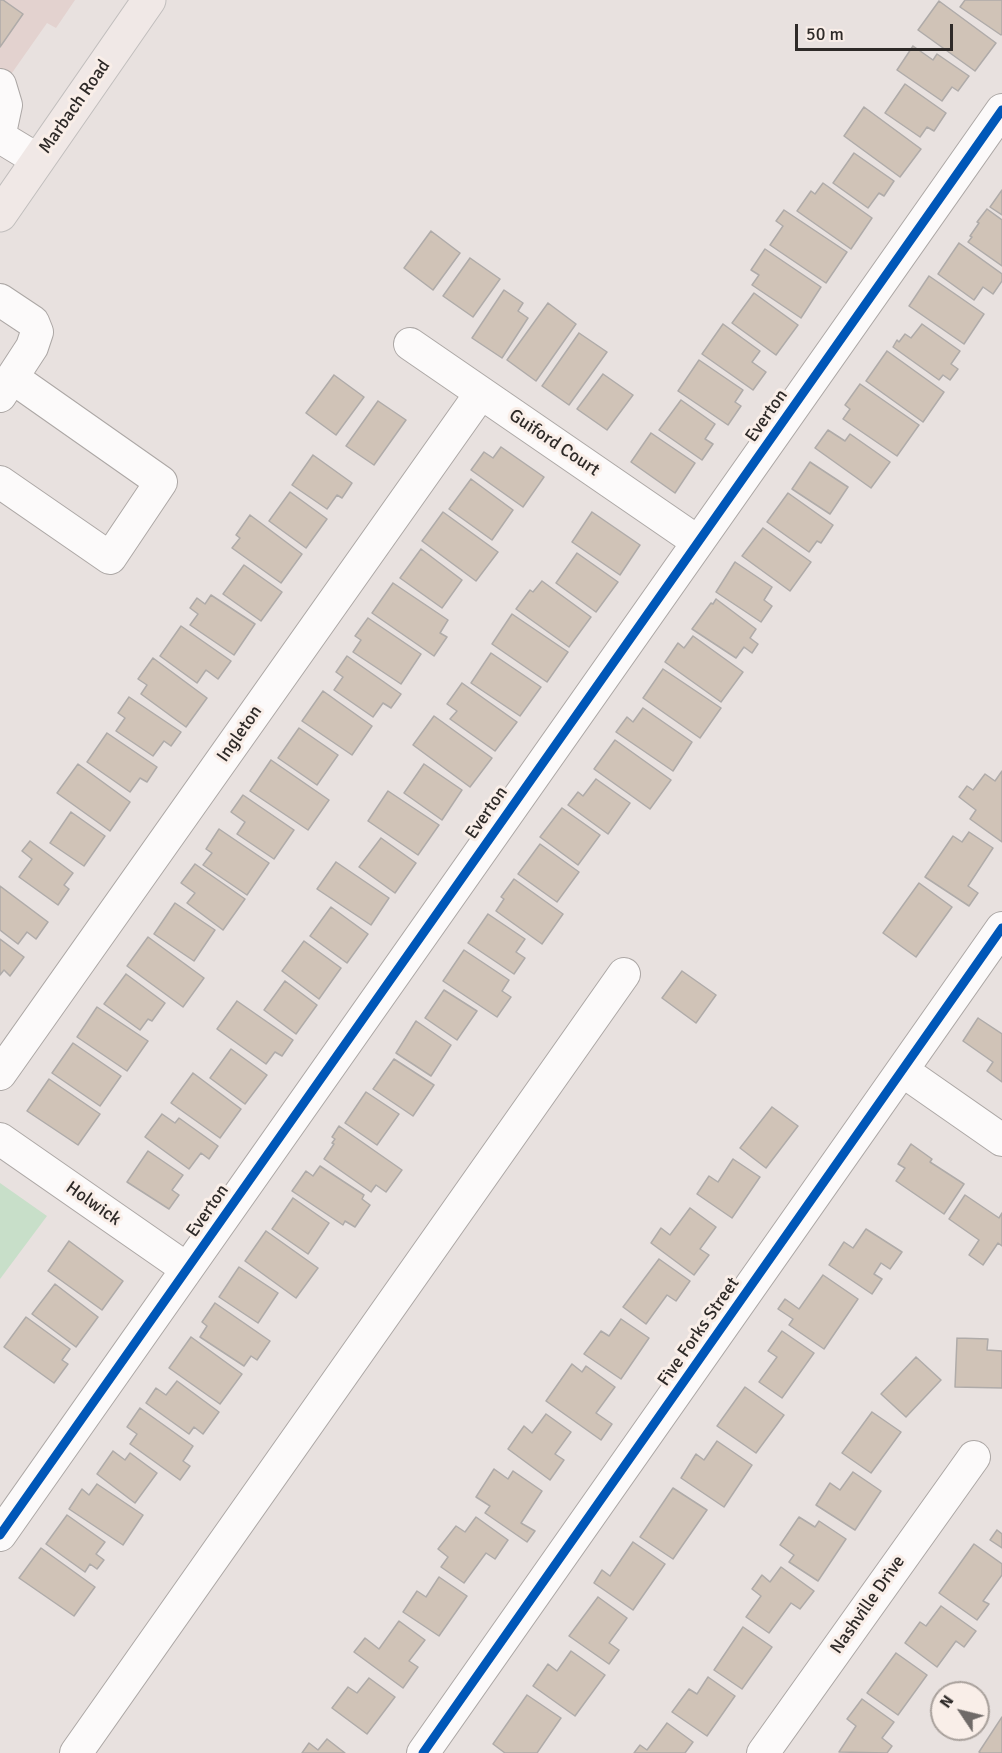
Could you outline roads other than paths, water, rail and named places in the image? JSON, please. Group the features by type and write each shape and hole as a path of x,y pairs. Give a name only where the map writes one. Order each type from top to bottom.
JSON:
{"main road":[{"name":"Marbach Road","path":"0,215 149,0"}],"street":[{"path":"0,85 6,105 0,135 38,160"},
{"name":"Everton","path":"0,1536 1002,110"},
{"path":"0,300 33,322 37,332 32,347 7,387 161,482 110,558 0,482"},
{"name":"Guiford Court","path":"410,344 698,542"},
{"name":"Ingleton","path":"0,1074 481,393"},
{"name":"Five Forks Street","path":"423,1753 1002,928"},
{"path":"76,1753 624,974"},
{"path":"903,1071 1002,1140"},
{"name":"Holwick","path":"0,1139 187,1269"},
{"name":"Nashville Drive","path":"763,1753 974,1457"}]}
